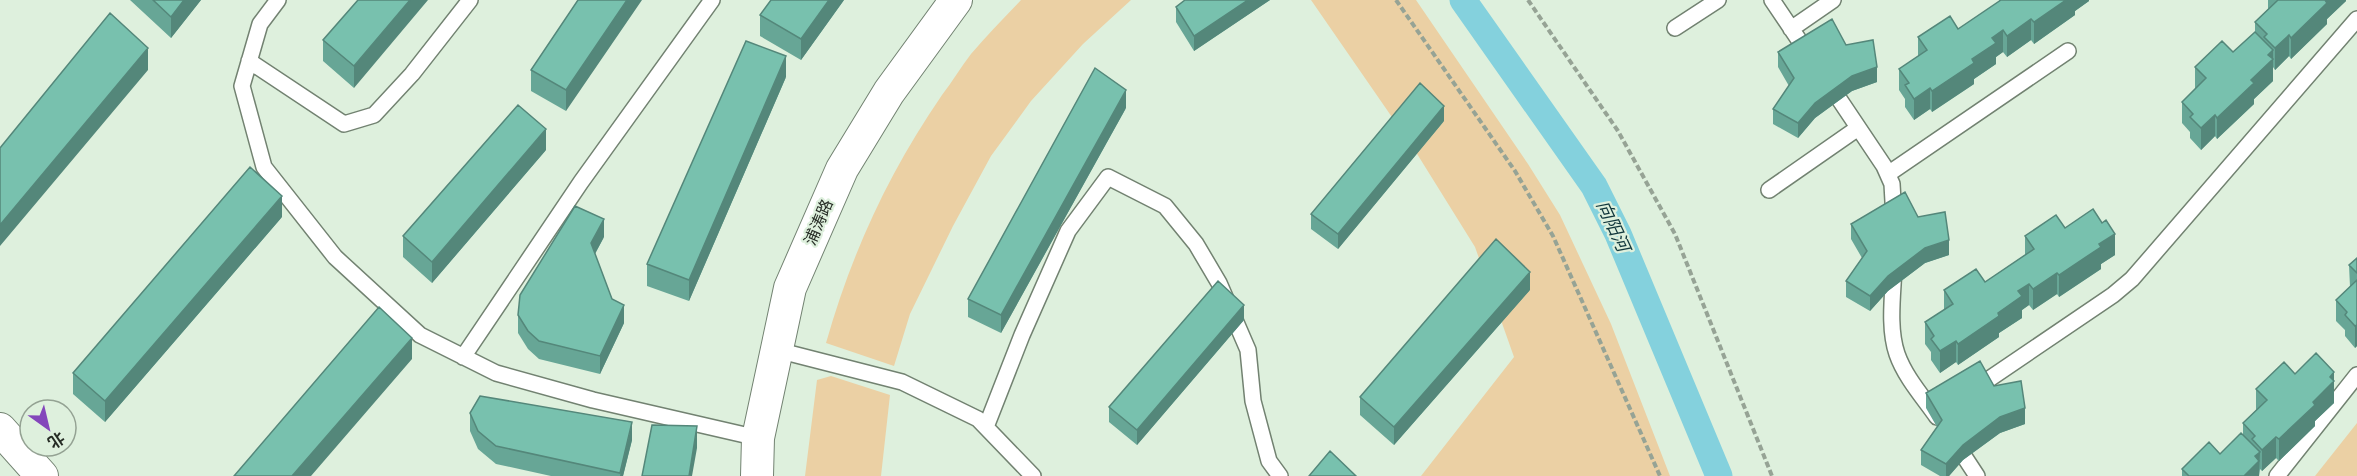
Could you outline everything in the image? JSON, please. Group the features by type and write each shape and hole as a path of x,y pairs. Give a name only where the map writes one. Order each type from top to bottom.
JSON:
{"street":[{"name":"浦涛路","path":"757,476 758,438 790,288 842,169 889,92 956,0"},
{"path":"0,429 42,476"}],"lane":[{"path":"278,0 260,24 242,86 264,167 335,257 420,335 496,373 593,400 758,438"},
{"path":"249,61 344,124 374,115 412,74 470,0"},
{"path":"463,357 581,182 712,0"},
{"path":"1675,28 1718,0"},
{"path":"1772,0 1888,174 1892,184 1894,202 1893,325 1897,354 1907,374 1940,412 1977,476"},
{"path":"1791,29 1833,0"},
{"path":"1965,395 2113,295 2132,279 2357,19"},
{"path":"1888,174 2068,51"},
{"path":"1769,190 1858,128"},
{"path":"986,427 1022,335 1068,231 1108,177 1165,206 1196,244 1219,283 1248,350 1253,401 1269,461 1280,476"},
{"path":"777,350 902,382 978,419 1033,476"},
{"path":"2277,476 2357,375"}],"path":[{"path":"1395,0 1515,171 1553,236 1660,476"},
{"path":"1528,0 1618,131 1675,234 1772,476"}],"shaded area":[{"path":"1021,0 1131,0 1083,44 1031,101 991,156 953,226 910,314 894,366 826,343 860,245 873,214 905,154 971,54"},
{"path":"1311,0 1416,0 1560,215 1611,324 1670,476 1421,476 1514,357 1475,247 1414,149"},
{"path":"831,376 890,395 881,476 805,476 817,380"},
{"path":"2357,423 2357,476 2315,476"}],"building":[{"path":"153,0 184,0 171,17"},
{"path":"358,0 410,0 354,66 323,40"},
{"path":"578,0 627,0 566,90 531,70"},
{"path":"771,0 829,0 801,39 760,15"},
{"path":"1185,0 1248,0 1194,36 1176,7"},
{"path":"2001,0 2066,0 2034,22 2031,19 2007,36 2003,30 1992,38 1996,43 1972,59 1974,63 1932,91 1930,88 1914,99 1905,85 1909,83 1899,69 1927,50 1918,37 1950,16 1958,29"},
{"path":"2278,0 2325,0 2327,3 2291,38 2289,35 2275,48 2264,37 2267,34 2255,22"},
{"path":"110,13 148,48 0,225 0,148"},
{"path":"1832,19 1846,45 1873,40 1877,67 1852,76 1815,103 1798,123 1773,109 1794,78 1778,52"},
{"path":"2255,32 2273,50 2268,55 2273,59 2251,80 2254,83 2217,118 2215,115 2201,128 2190,117 2193,114 2182,102 2206,78 2195,67 2222,41 2233,52"},
{"path":"746,41 786,56 689,280 647,264"},
{"path":"1095,68 1126,90 1001,315 968,299"},
{"path":"1420,83 1444,106 1338,234 1311,214"},
{"path":"518,105 546,129 432,262 403,236"},
{"path":"250,167 282,196 105,401 73,373"},
{"path":"1905,192 1918,217 1945,212 1949,240 1925,248 1888,276 1870,296 1846,281 1867,251 1851,224"},
{"path":"575,206 604,219 591,243 612,299 624,305 600,356 539,341 528,331 518,315 520,295"},
{"path":"2093,209 2102,223 2106,220 2115,234 2099,244 2101,247 2033,289 2029,284 2018,291 2022,296 1998,313 1999,316 1958,344 1956,341 1940,351 1931,339 1934,336 1925,322 1953,304 1944,290 1976,269 1985,282 2034,249 2025,236 2056,215 2065,228"},
{"path":"1496,239 1530,272 1394,427 1360,397"},
{"path":"2357,258 2357,273 2349,265"},
{"path":"2357,280 2357,325 2355,326 2345,315 2347,312 2336,300"},
{"path":"1218,281 1244,305 1137,430 1109,407"},
{"path":"379,307 412,338 292,476 234,476"},
{"path":"2316,353 2334,372 2330,377 2334,381 2313,402 2315,405 2279,439 2276,437 2262,450 2252,439 2255,436 2243,423 2267,400 2256,389 2284,362 2295,374"},
{"path":"1980,361 1994,386 2021,381 2025,408 2000,417 1963,445 1946,464 1921,450 1942,420 1926,393"},
{"path":"480,396 632,422 620,473 496,446 478,431 470,413"},
{"path":"652,425 697,426 689,476 642,476"},
{"path":"2241,433 2260,452 2255,456 2259,461 2244,476 2189,476 2182,469 2209,442 2220,454"},
{"path":"1330,451 1356,476 1309,476"}],"waterway":[{"name":"向阳河","path":"1463,0 1594,186 1618,234 1719,476"}]}
